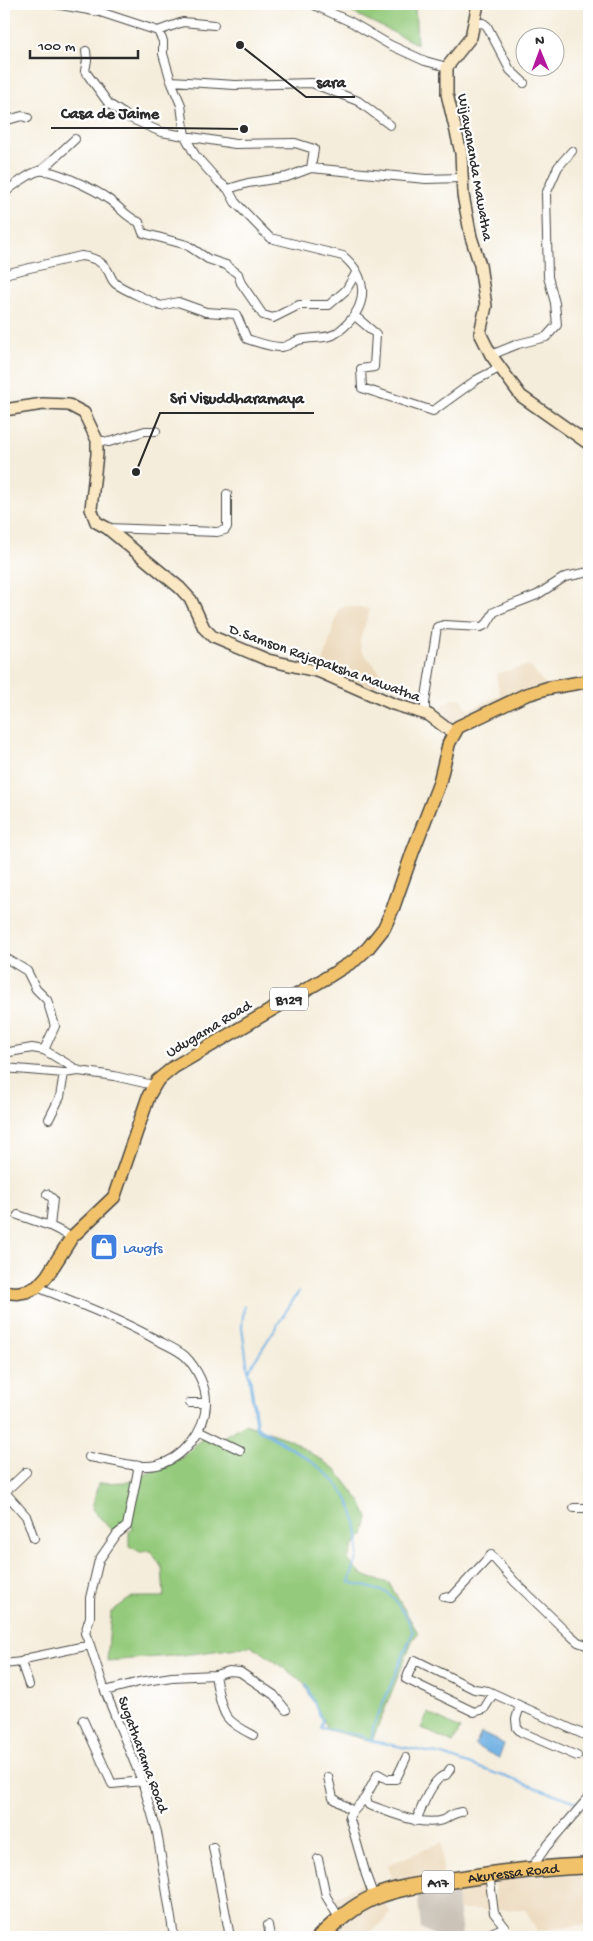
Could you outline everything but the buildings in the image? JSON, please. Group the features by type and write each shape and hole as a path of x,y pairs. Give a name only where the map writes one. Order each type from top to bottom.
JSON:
{"highway":[{"name":"Akuressa Road","path":"326,1935 339,1918 374,1897 420,1885 489,1874 589,1864"}],"main road":[{"path":"447,67 471,37 478,4"},
{"name":"Wijayananda Mawatha","path":"447,67 447,94 461,153 462,195 471,238 480,265 486,306 480,333 491,355 521,396 589,444"},
{"name":"D.Samson Rajapaksha Mawatha","path":"4,410 43,404 69,405 84,413 97,440 90,509 96,522 107,528 180,588 191,600 204,628 213,637 268,660 320,672 393,704 430,715 454,734"},
{"path":"454,734 458,727 470,720 525,695 548,688 589,681"},
{"name":"Udugama Road","path":"37,1287 47,1276 72,1237 114,1197 153,1085 161,1076 347,965 376,939 384,928 393,908 439,784 449,743 454,734"},
{"path":"4,1292 17,1293 37,1287"}],"street":[{"path":"54,4 100,12 158,31 183,22 214,25"},
{"path":"312,4 352,22 390,44 426,61 447,67"},
{"path":"475,24 482,23 487,26 510,70 524,83"},
{"path":"4,274 82,256 92,257 102,264 109,272 112,280 118,285 156,304 161,306 178,302 206,312 236,314 247,339 276,347 283,347 298,340 333,335 355,316 362,302 363,293 350,262 343,256 270,238 235,202 228,189 219,182 196,154 185,136 181,105 171,81 163,54 163,41 158,31"},
{"path":"86,51 85,71 109,104 130,118 161,132 235,144 295,143 314,149 312,168"},
{"path":"171,81 235,85 312,83 358,101 390,125"},
{"path":"4,121 22,116 28,118"},
{"path":"4,194 35,172 42,170 75,139"},
{"path":"491,355 518,344 546,338 557,325 555,302 548,277 546,194 558,167 572,151"},
{"path":"228,189 248,183 287,176 312,168 426,179 462,178"},
{"path":"42,170 74,181 106,197 124,211 130,219 139,222 143,233 187,245 208,259 226,265 238,274 241,283 263,315 274,318 299,305 328,305 346,290 356,273"},
{"path":"355,316 376,334 374,367 361,368 362,388 433,411 476,380 501,367"},
{"path":"97,440 109,442 145,431 156,431"},
{"path":"107,528 209,532 226,530 227,494"},
{"path":"430,715 425,710 425,703 437,627 444,625 481,627 487,624 494,612 537,595 565,577 589,572"},
{"path":"4,957 27,971 36,989 47,1000 55,1026 44,1050"},
{"path":"4,1053 32,1048 44,1050 79,1071"},
{"path":"4,1068 64,1073 79,1071 114,1076 153,1085"},
{"path":"49,1119 60,1097 64,1073"},
{"path":"47,1194 53,1198 50,1226"},
{"path":"18,1215 50,1226 72,1237"},
{"path":"37,1287 126,1323 183,1355 193,1365 201,1382 206,1404 199,1430 181,1454 157,1465 140,1465 89,1457"},
{"path":"190,1403 206,1404"},
{"path":"199,1430 240,1450"},
{"name":"Sugatharama Road","path":"140,1465 127,1526 117,1534 99,1560 90,1598 90,1618 84,1633 142,1781 156,1832 174,1937"},
{"path":"26,1472 4,1491 26,1516 34,1538"},
{"path":"574,1508 589,1508"},
{"path":"444,1597 451,1598 491,1555 515,1582 569,1634 578,1642 589,1646"},
{"path":"4,1664 21,1662 29,1658 90,1645"},
{"path":"493,1694 484,1709 474,1712 406,1680 415,1660 474,1689 488,1691 589,1737"},
{"path":"21,1662 29,1685"},
{"path":"106,1691 139,1682 172,1677 215,1675 229,1671 240,1672 274,1695 286,1710"},
{"path":"215,1675 218,1692 227,1717 242,1730 253,1735"},
{"path":"520,1706 516,1719 517,1728 521,1732 577,1756"},
{"path":"83,1720 112,1784 142,1781"},
{"path":"374,1897 348,1816 365,1798 378,1774 387,1779 396,1779 406,1758"},
{"path":"416,1821 429,1792 435,1786 438,1779 446,1775 450,1768"},
{"path":"328,1777 333,1798 353,1811"},
{"path":"365,1798 369,1805 416,1821 442,1820 451,1814 461,1812"},
{"path":"530,1870 546,1847 588,1799"},
{"path":"213,1847 230,1937"},
{"path":"318,1859 326,1896 339,1918"},
{"path":"489,1874 494,1913 506,1927"},
{"path":"268,1925 270,1937"},
{"path":"482,1937 506,1927"},
{"path":"503,1937 506,1927"}],"shaded area":[{"path":"346,606 370,609 360,640 361,650 382,674 371,694 320,672 339,609"},
{"path":"526,666 531,667 548,688 454,734 429,715 453,698 461,698 468,709 500,695 496,676 498,673"},
{"path":"442,1842 443,1878 395,1888 388,1865"},
{"path":"552,1874 589,1876 589,1924 537,1931 525,1909 496,1910 494,1877"},
{"path":"488,1878 491,1910 459,1910 455,1883"},
{"path":"368,1880 370,1897 340,1914 334,1898"},
{"path":"455,1883 462,1935 437,1937 421,1928 417,1891"},
{"path":"383,1899 390,1912 387,1919 365,1937 334,1937 332,1932 357,1912"}],"green space":[{"path":"335,4 415,4 417,44"},
{"path":"245,1424 291,1440 335,1469 361,1502 368,1518 364,1535 354,1545 348,1559 356,1570 361,1573 389,1583 418,1633 412,1641 372,1741 328,1730 303,1682 252,1646 184,1655 107,1661 111,1612 132,1597 164,1597 162,1568 151,1551 140,1552 129,1546 129,1532 133,1526 129,1525 113,1532 92,1509 98,1483 129,1482 181,1458 203,1438 214,1442"},
{"path":"428,1713 460,1729 453,1743 421,1728"}],"water":[{"path":"481,1733 504,1744 499,1758 475,1746"}],"waterway":[{"path":"248,1371 299,1291"},
{"path":"244,1306 242,1327 256,1428 312,1462 328,1475 341,1490 351,1507 357,1528 358,1552 349,1582 389,1593 407,1617 413,1632 373,1727 372,1741"},
{"path":"250,1376 257,1426 307,1458"},
{"path":"306,1685 322,1720 321,1728 362,1736 372,1741 443,1755 580,1803"}],"place":[{"name":"sara","path":"240,45"},
{"name":"Casa de Jaime","path":"244,129"},
{"name":"Sri Visuddharamaya","path":"136,472"},
{"name":"Laugfs","path":"104,1247"}]}
